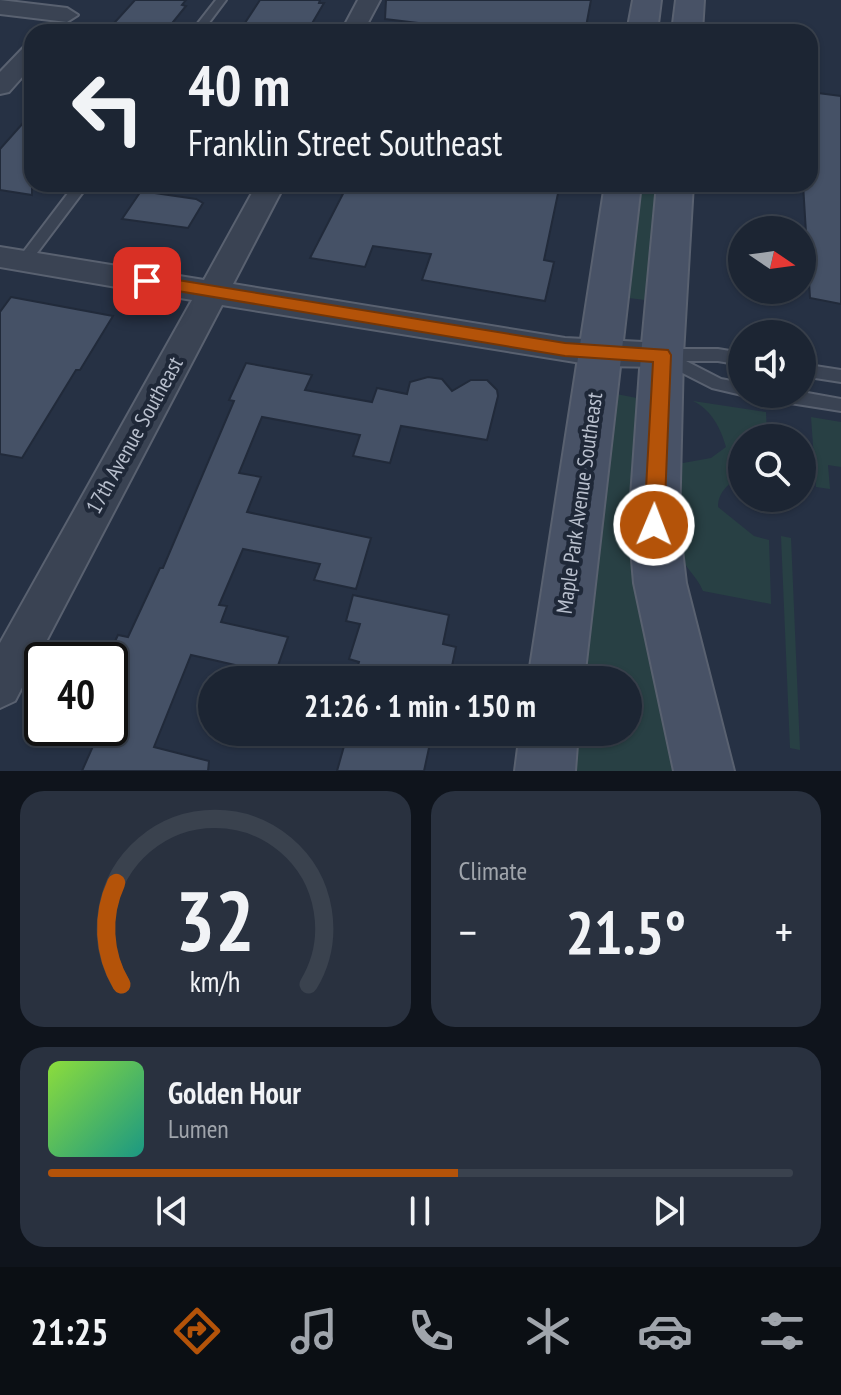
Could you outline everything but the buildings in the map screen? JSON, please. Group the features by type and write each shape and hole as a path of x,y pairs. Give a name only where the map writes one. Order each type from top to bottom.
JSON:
{"street":[{"path":"356,24 369,0"},
{"path":"643,24 647,0"},
{"path":"688,24 690,0"},
{"path":"0,7 74,8"},
{"path":"59,24 74,8"},
{"path":"0,87 24,61"},
{"name":"17th Avenue Southeast","path":"0,686 267,192"},
{"name":"Maple Park Avenue Southeast","path":"558,666 622,192"},
{"path":"674,192 654,483 655,540 660,583 704,771"},
{"path":"12,260 600,354 662,355"},
{"path":"545,771 548,746"}],"lane":[{"path":"202,24 221,0"},
{"path":"12,260 75,192"},
{"path":"662,355 728,357"},
{"path":"662,355 728,386"},
{"path":"816,372 841,376"},
{"path":"816,401 841,405"}],"green space":[{"path":"633,192 661,192 653,301 621,297"},
{"path":"611,393 642,399 676,771 562,771 565,746 642,746 642,666 576,666"},
{"path":"693,401 766,412 766,424 728,424 728,486 720,497 718,507 754,536 769,540 771,604 703,591 679,554 677,459 683,463 711,458 726,447 715,421"},
{"path":"811,417 841,422 841,467 828,465 830,489 816,487 816,424 812,424"},
{"path":"781,536 791,538 800,750 790,748"}],"route":[{"path":"147,281 565,350 662,355 654,525"}]}
